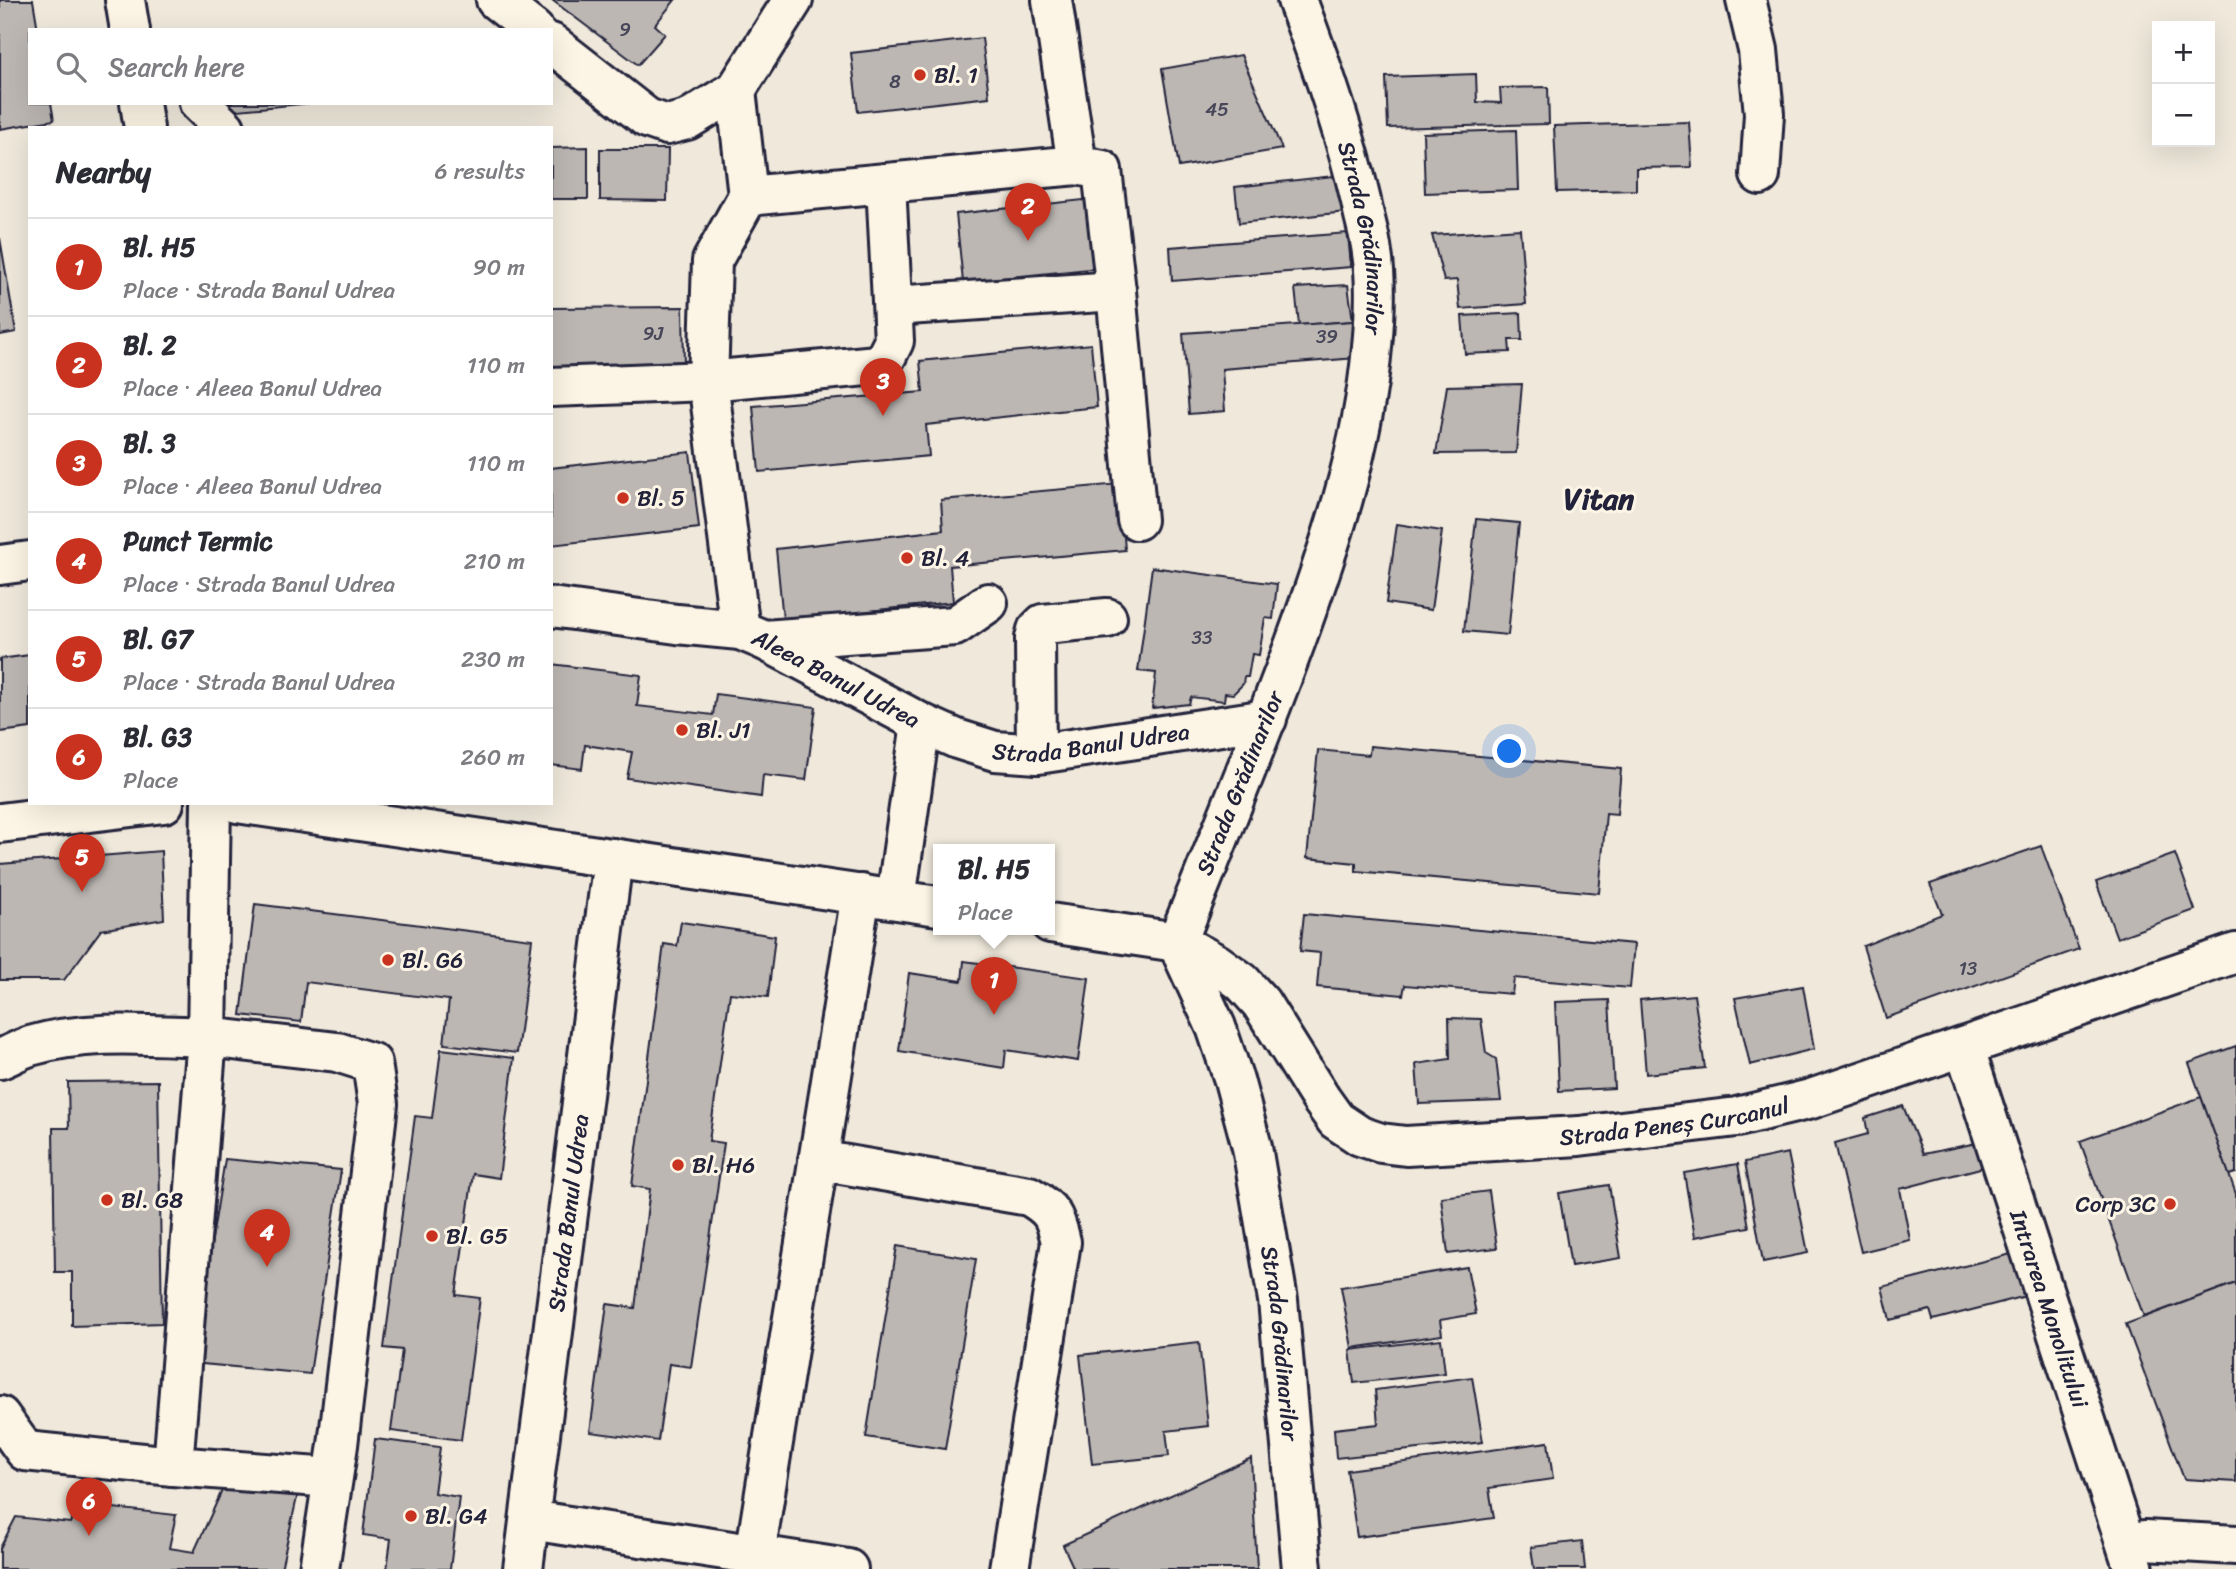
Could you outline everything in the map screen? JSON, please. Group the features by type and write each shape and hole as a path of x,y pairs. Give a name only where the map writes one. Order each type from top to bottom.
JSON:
{"street":[{"path":"125,0 130,28"},
{"path":"496,0 531,28"},
{"path":"553,45 647,118 667,125 687,120 736,90 793,0"},
{"path":"1052,0 1077,164"},
{"name":"Strada Grădinarilor","path":"1297,0 1323,67 1349,149 1373,253 1376,311 1369,383 1340,512 1316,584 1267,719 1177,942 1216,1027 1252,1147 1278,1300 1302,1569"},
{"path":"1746,0 1758,50 1764,114 1760,175"},
{"path":"736,90 748,197 1077,164 1102,170 1137,520"},
{"path":"141,105 144,126"},
{"path":"202,105 223,126"},
{"path":"553,387 708,381 877,365 886,357 894,341 886,183"},
{"name":"Aleea Banul Udrea","path":"748,197 712,261 708,381 752,635"},
{"path":"893,306 1116,291"},
{"path":"0,565 28,561"},
{"path":"752,635 955,626 988,603"},
{"name":"Aleea Banul Udrea","path":"553,607 752,635 921,723 818,1160 755,1555"},
{"path":"1036,754 1037,630 1044,624 1107,618"},
{"name":"Strada Banul Udrea","path":"921,723 957,739 995,751 1036,754 1267,719"},
{"path":"0,823 148,805"},
{"path":"173,1466 207,1037 211,805"},
{"path":"251,805 933,905"},
{"name":"Strada Banul Udrea","path":"523,1569 613,858"},
{"path":"1055,924 1177,942"},
{"name":"Strada Peneș Curcanul","path":"1177,942 1217,964 1242,982 1261,1003 1336,1120 1360,1136 1381,1143 1406,1146 1579,1136 1737,1117 1811,1100 1965,1049 2236,953"},
{"path":"0,1059 30,1046 117,1034 207,1037 337,1052 372,1063 378,1104 338,1445 319,1569"},
{"name":"Intrarea Monolitului","path":"1965,1049 2139,1555"},
{"path":"818,1160 1029,1196 1046,1205 1056,1219 1061,1242 1009,1569"},
{"path":"0,1416 25,1451 332,1478"},
{"path":"530,1520 848,1569"},
{"path":"2139,1555 2236,1545"}],"building":[{"path":"0,0 33,0 38,28 28,28 28,105 51,105 54,120 0,129"},
{"path":"552,0 675,0 655,25 665,34 638,65"},
{"name":"Bl. 1","path":"982,38 989,97 858,112 851,53"},
{"path":"1241,55 1282,149 1179,167 1162,69"},
{"path":"1476,74 1477,102 1501,103 1500,88 1548,87 1549,124 1388,128 1386,77"},
{"path":"228,105 291,105 228,111"},
{"path":"1689,122 1692,167 1636,168 1636,190 1557,192 1554,126"},
{"path":"1516,130 1518,190 1425,193 1423,133"},
{"path":"588,147 588,199 553,199 553,148"},
{"path":"600,149 668,149 667,201 600,200"},
{"path":"1342,175 1346,212 1239,223 1235,187"},
{"path":"1092,199 1099,268 963,282 956,214"},
{"path":"1520,229 1526,304 1460,309 1457,280 1444,281 1432,235"},
{"path":"1348,233 1351,267 1172,281 1170,247"},
{"path":"0,238 16,332 0,335"},
{"path":"1348,285 1353,321 1299,325 1295,288"},
{"path":"683,307 684,367 553,369 553,308"},
{"path":"1521,313 1522,340 1509,340 1510,352 1465,354 1462,316"},
{"path":"1353,321 1356,358 1222,369 1225,411 1189,414 1183,333"},
{"path":"1091,344 1097,407 926,425 929,456 759,472 753,406 923,392 920,361"},
{"path":"1522,384 1516,453 1436,454 1447,386"},
{"name":"Bl. 5","path":"690,452 699,528 553,545 553,468"},
{"name":"Bl. 4","path":"1120,484 1125,550 950,566 953,602 783,620 776,549 943,530 941,500"},
{"path":"1476,519 1519,523 1508,635 1464,631"},
{"path":"1397,524 1442,531 1431,610 1386,603"},
{"path":"1152,567 1277,584 1273,619 1265,618 1259,655 1252,654 1248,677 1244,677 1243,684 1233,694 1225,693 1224,701 1191,697 1189,704 1152,708 1156,673 1138,671"},
{"path":"28,655 28,728 0,732 0,659"},
{"name":"Bl. J1","path":"553,664 641,675 637,706 713,715 716,694 816,707 806,780 763,775 761,797 627,778 632,752 585,745 582,769 553,765"},
{"path":"1370,746 1621,769 1617,814 1606,813 1599,893 1356,871 1356,863 1307,858 1318,750 1369,755"},
{"path":"2041,846 2079,949 1886,1018 1863,946 1942,914 1930,884"},
{"path":"161,851 164,919 101,930 64,980 0,980 0,864"},
{"path":"2175,854 2195,910 2117,938 2096,882"},
{"name":"Bl. G6","path":"255,904 532,939 517,1053 444,1044 449,1000 306,982 301,1022 241,1015"},
{"path":"1304,914 1634,944 1630,988 1514,978 1512,994 1405,985 1403,995 1317,987 1320,953 1300,951"},
{"name":"Bl. H6","path":"681,922 775,936 768,997 730,993 709,1141 724,1143 691,1367 669,1364 658,1441 590,1432 607,1304 635,1308 650,1189 632,1186 664,944 677,946"},
{"path":"964,961 1089,978 1078,1061 1006,1050 1004,1068 899,1051 909,973 962,981"},
{"path":"1803,986 1814,1049 1750,1065 1735,998"},
{"path":"1694,995 1705,1068 1646,1074 1640,1000"},
{"path":"1609,1000 1614,1088 1559,1091 1555,1002"},
{"path":"1449,1018 1481,1019 1486,1053 1496,1059 1501,1101 1419,1104 1416,1064 1450,1059"},
{"path":"2236,1046 2236,1173 2229,1175 2189,1063"},
{"name":"Bl. G5","path":"441,1049 514,1058 499,1178 473,1174 456,1295 480,1298 461,1440 391,1431 402,1350 384,1348 415,1116 432,1118"},
{"name":"Bl. G8","path":"158,1081 162,1323 72,1326 72,1272 55,1272 53,1128 69,1128 68,1082"},
{"name":"Corp 3C","path":"2201,1097 2236,1194 2236,1283 2144,1317 2080,1141"},
{"path":"1903,1106 1923,1154 1977,1143 1984,1167 1900,1189 1910,1240 1861,1252 1835,1143 1868,1134 1865,1118"},
{"path":"1788,1153 1808,1253 1763,1262 1745,1162"},
{"path":"225,1159 341,1170 310,1374 192,1363"},
{"path":"1738,1164 1749,1227 1695,1237 1684,1173"},
{"path":"1609,1185 1621,1258 1571,1266 1559,1193"},
{"path":"1489,1191 1497,1248 1448,1254 1441,1197"},
{"path":"897,1246 976,1259 945,1449 866,1437"},
{"path":"2015,1253 2026,1296 1933,1320 1930,1310 1890,1320 1882,1287"},
{"path":"1467,1267 1476,1314 1440,1320 1442,1335 1352,1348 1341,1287"},
{"path":"2236,1283 2236,1482 2184,1479 2126,1324"},
{"path":"1441,1339 1445,1373 1354,1383 1350,1350"},
{"path":"1199,1342 1208,1426 1166,1431 1169,1456 1092,1464 1080,1355"},
{"path":"1472,1377 1483,1442 1336,1458 1334,1429 1378,1424 1375,1390"},
{"name":"Bl. G4","path":"375,1439 440,1447 434,1493 459,1497 450,1569 387,1569 391,1539 363,1535"},
{"path":"1548,1442 1553,1479 1489,1488 1494,1518 1357,1537 1347,1470"},
{"path":"1251,1458 1257,1569 1074,1569 1063,1545"},
{"path":"224,1486 298,1493 281,1569 0,1569 0,1548 16,1517 70,1523 78,1504 176,1515 169,1548 194,1552"},
{"path":"1582,1541 1585,1569 1534,1569 1531,1547"}],"place":[{"name":"Bl. 1","path":"920,75"},
{"name":"Bl. 2","path":"1028,241"},
{"name":"Bl. 3","path":"883,416"},
{"name":"Bl. 5","path":"623,498"},
{"name":"Bl. 4","path":"907,558"},
{"name":"Bl. J1","path":"682,730"},
{"name":"Bl. G7","path":"82,892"},
{"name":"Bl. G6","path":"388,960"},
{"name":"Bl. H5","path":"994,1015"},
{"name":"Bl. H6","path":"678,1165"},
{"name":"Bl. G8","path":"107,1200"},
{"name":"Corp 3C","path":"2170,1204"},
{"name":"Bl. G5","path":"432,1236"},
{"name":"Punct Termic","path":"267,1267"},
{"name":"Bl. G4","path":"411,1516"},
{"name":"Bl. G3","path":"89,1536"}],"district":[{"name":"Vitan","path":"1599,499"}]}
